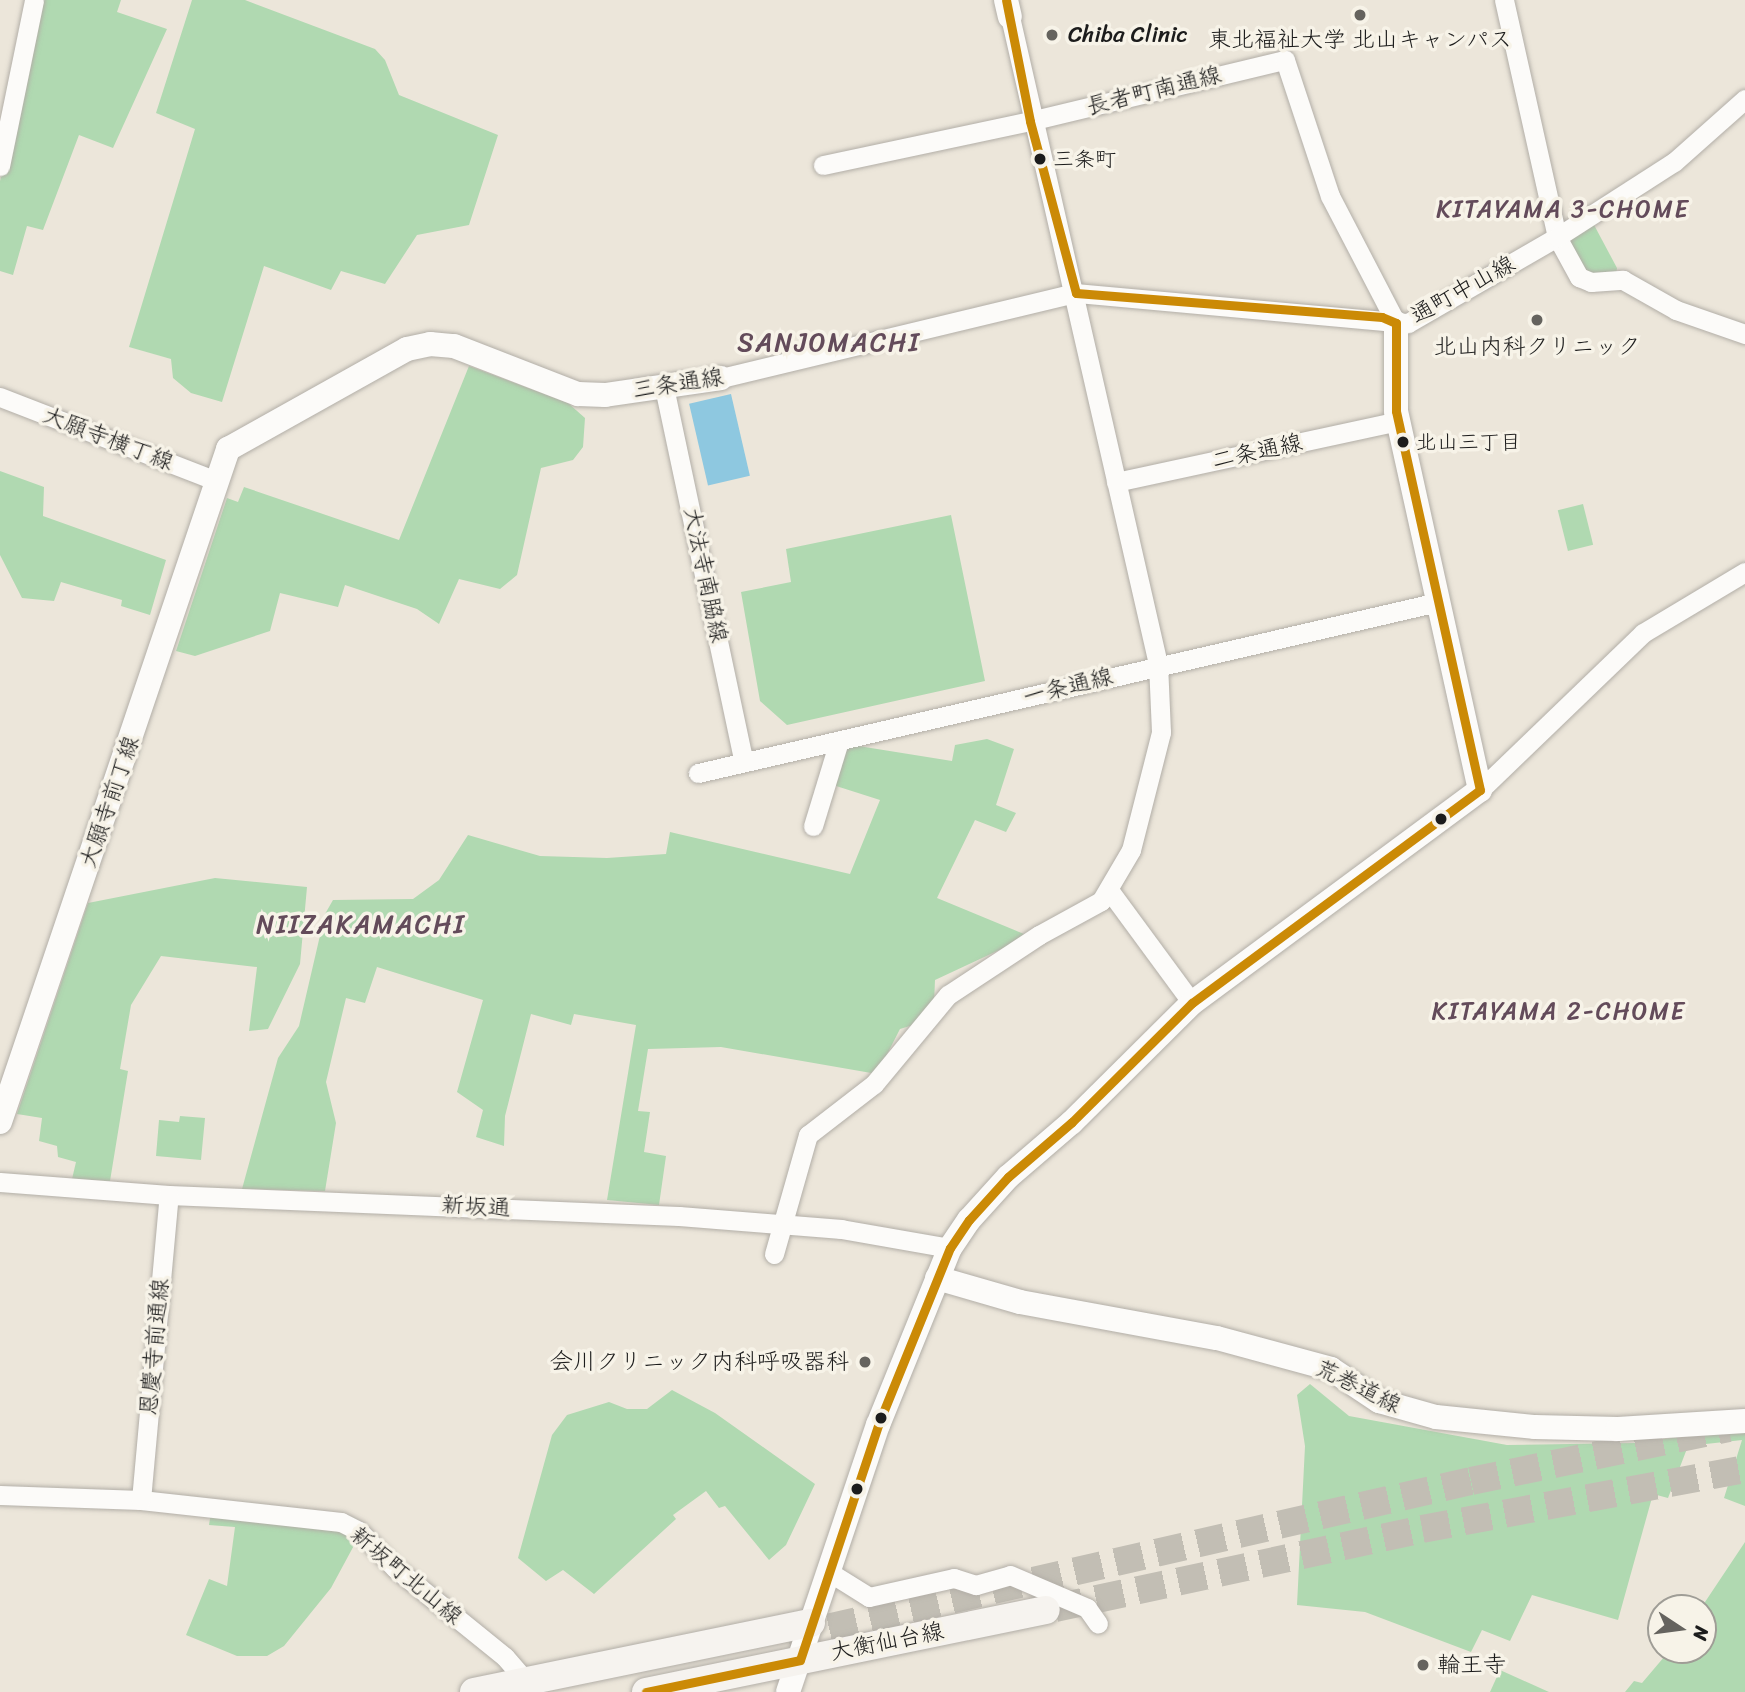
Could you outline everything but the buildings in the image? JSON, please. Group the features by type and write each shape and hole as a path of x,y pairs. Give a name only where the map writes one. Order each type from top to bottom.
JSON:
{"main road":[{"name":"大衡仙台線","path":"646,1692 1046,1610"},
{"path":"474,1692 537,1688 811,1623"}],"street":[{"path":"0,166 34,0"},
{"path":"1504,0 1557,237 1579,277 1591,282 1623,280 1676,310 1745,334"},
{"path":"774,1254 780,1224 797,1182 808,1135 874,1084 948,995 1039,935 1101,901 1131,850 1161,733 1158,664 1076,293 1030,121 1008,8"},
{"name":"長者町南通線","path":"823,164 1030,121 1285,60 1329,196 1396,323"},
{"name":"通町中山線","path":"1480,790 1398,421 1393,366 1396,323 1409,323 1557,237 1674,162 1745,99"},
{"name":"三条通線","path":"216,481 228,449 407,349 454,346 578,394 664,387 721,378 1076,293 1382,317 1396,323"},
{"name":"大法寺南脇線","path":"664,387 744,762"},
{"name":"大願寺横丁線","path":"0,397 216,481"},
{"name":"二条通線","path":"1116,482 1398,421"},
{"name":"大願寺前丁線","path":"0,1122 216,481"},
{"path":"788,1692 878,1425 937,1278 950,1248 1007,1177 1072,1122 1192,1003 1480,790 1643,633 1745,572"},
{"name":"一条通線","path":"698,773 1158,664 1438,602"},
{"path":"813,826 839,741"},
{"path":"1109,890 1192,1003"},
{"name":"新坂通","path":"0,1182 169,1195 679,1216 841,1229 950,1248"},
{"name":"恩慶寺前通線","path":"141,1500 169,1195"},
{"name":"荒巻道線","path":"937,1278 1020,1302 1217,1338 1331,1369 1379,1401 1436,1417 1511,1426 1618,1429 1745,1421"},
{"name":"新坂町北山線","path":"0,1495 141,1500 341,1522 359,1531 395,1568 505,1657 537,1688"},
{"path":"829,1572 870,1597 954,1578 976,1585 1010,1575 1087,1608 1098,1624"}],"green space":[{"path":"44,0 121,0 117,12 167,29 113,148 79,135 43,230 27,226 13,275 0,271 0,181"},
{"path":"192,0 245,0 375,49 385,60 399,95 498,135 469,225 417,235 385,284 341,271 331,290 264,266 222,402 191,393 173,378 171,359 129,347 195,129 156,113"},
{"path":"1593,223 1617,268 1616,276 1592,279 1563,238"},
{"path":"469,366 568,403 585,418 583,447 573,460 541,468 517,575 500,589 459,579 439,624 417,609 345,585 338,607 280,593 270,631 195,656 176,651 227,498 238,502 244,487 399,540"},
{"path":"0,471 44,487 43,516 166,560 150,615 121,606 122,600 61,582 54,601 22,598 0,555"},
{"path":"1583,504 1593,545 1568,551 1558,510"},
{"path":"951,515 985,681 787,725 760,701 741,592 791,582 786,549"},
{"path":"987,739 1014,749 996,805 1016,813 1006,832 975,820 937,898 1029,936 935,980 934,1004 913,1025 900,1029 877,1074 721,1047 648,1049 638,1111 650,1112 644,1152 666,1156 659,1205 607,1200 636,1025 574,1014 571,1025 531,1014 505,1116 504,1146 476,1137 483,1110 457,1092 483,1000 377,967 365,1003 346,998 326,1082 336,1123 325,1191 242,1189 278,1058 299,1026 325,914 333,900 413,899 439,880 468,835 540,856 607,858 666,854 670,832 850,874 880,800 833,785 846,744 952,761 955,745"},
{"path":"215,878 307,887 300,964 268,1029 249,1031 257,967 161,956 131,1005 120,1069 128,1071 110,1181 72,1179 76,1162 58,1157 57,1146 39,1141 42,1118 17,1114 88,903"},
{"path":"180,1116 205,1118 201,1160 156,1156 159,1120 179,1122"},
{"path":"1310,1384 1349,1416 1507,1445 1635,1443 1745,1428 1745,1506 1724,1498 1742,1440 1688,1446 1668,1498 1653,1494 1618,1620 1532,1595 1510,1641 1482,1630 1471,1652 1365,1612 1297,1605 1305,1446 1297,1395"},
{"path":"672,1390 715,1413 815,1484 786,1545 769,1560 725,1506 719,1508 706,1491 673,1515 676,1519 594,1594 563,1570 546,1581 518,1558 552,1435 567,1415 609,1402 627,1409 647,1409"},
{"path":"211,1512 336,1527 358,1538 331,1588 284,1646 267,1656 237,1656 186,1635 209,1579 227,1586 235,1527 209,1525"},
{"path":"1745,1542 1745,1692 1625,1692 1634,1681 1642,1683 1658,1664 1717,1664 1717,1594 1710,1594"},
{"path":"1500,1670 1549,1692 1490,1692"}],"water":[{"path":"731,394 750,476 708,486 689,404"}],"tunnel":[{"path":"788,1637 1471,1481 1729,1428"},
{"path":"1055,1608 1422,1529 1745,1469"}],"transit line":[{"path":"646,1692 800,1660 878,1425 950,1248 969,1220 1008,1177 1072,1122 1192,1003 1480,790 1396,411 1396,323 1382,317 1076,293 1030,121 1006,0"}],"place":[{"name":"東北福祉大学 北山キャンパス","path":"1360,15"},
{"name":"Chiba Clinic","path":"1052,35"},
{"name":"三条町","path":"1040,159"},
{"name":"北山内科クリニック","path":"1537,320"},
{"name":"北山三丁目","path":"1403,442"},
{"name":"会川クリニック内科呼吸器科","path":"865,1362"},
{"name":"輪王寺","path":"1423,1665"}],"district":[{"name":"KITAYAMA 3-CHOME","path":"1563,210"},
{"name":"SANJOMACHI","path":"829,343"},
{"name":"NIIZAKAMACHI","path":"361,925"},
{"name":"KITAYAMA 2-CHOME","path":"1559,1012"}]}
